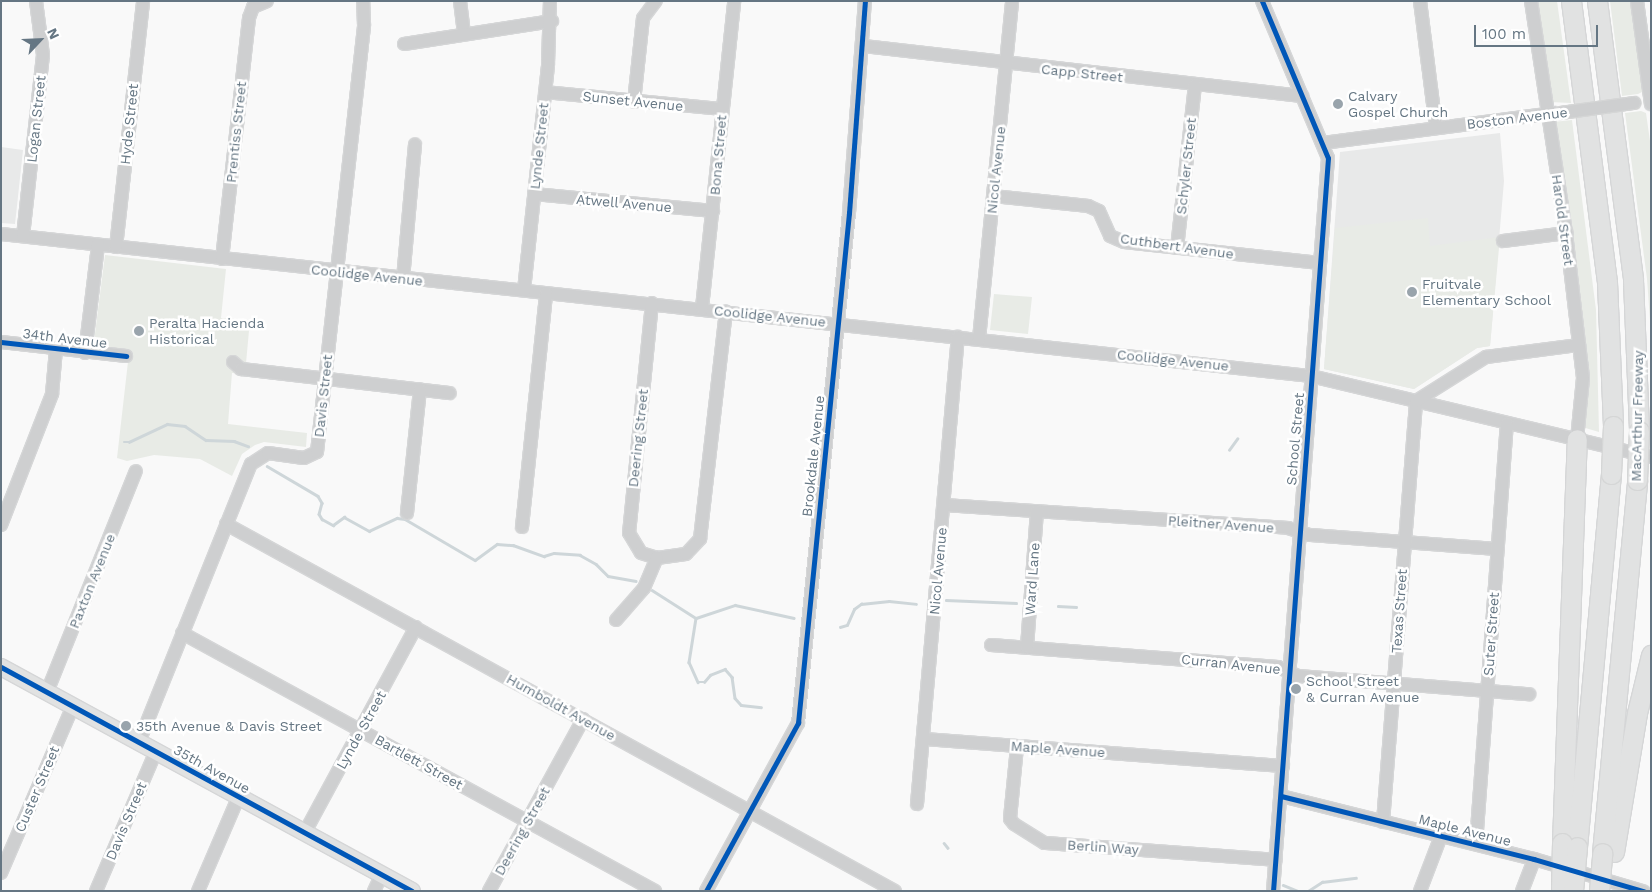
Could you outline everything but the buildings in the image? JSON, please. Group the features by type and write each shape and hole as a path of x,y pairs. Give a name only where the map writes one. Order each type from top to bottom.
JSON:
{"highway":[{"name":"MacArthur Freeway","path":"1571,1 1607,282 1613,426 1611,474 1569,845 1573,891"},
{"name":"MacArthur Freeway","path":"1597,1 1634,280 1639,431 1637,480 1608,854 1599,891"},
{"path":"1561,891 1569,845 1577,439"},
{"path":"1608,891 1608,854 1651,655"}],"main road":[{"name":"35th Avenue","path":"1,666 412,891"}],"street":[{"name":"Logan Street","path":"23,236 43,55 36,1"},
{"name":"Hyde Street","path":"116,247 143,1"},
{"name":"Prentiss Street","path":"222,259 249,18 253,7 267,1"},
{"name":"Davis Street","path":"139,742 243,478 251,464 260,456 268,453 304,458 317,452 364,25 363,1"},
{"path":"460,1 464,34"},
{"name":"Lynde Street","path":"524,290 552,22 550,1"},
{"path":"634,102 643,18 656,1"},
{"name":"Bona Street","path":"702,308 734,1"},
{"name":"Brookdale Avenue","path":"706,891 798,723 838,324 866,1"},
{"name":"Nicol Avenue","path":"979,339 1012,1"},
{"name":"School Street","path":"1262,1 1328,158 1273,891"},
{"path":"1420,1 1436,128"},
{"name":"Harold Street","path":"1531,1 1546,114 1566,233 1583,378 1577,439"},
{"path":"1637,1 1651,102"},
{"path":"404,44 552,22"},
{"name":"Capp Street","path":"863,46 1006,64 1302,96"},
{"name":"Schyler Street","path":"1177,248 1195,85"},
{"name":"Sunset Avenue","path":"545,92 722,109"},
{"name":"Boston Avenue","path":"1323,143 1651,102"},
{"path":"403,278 415,145"},
{"name":"Atwell Avenue","path":"534,194 713,211"},
{"name":"Cuthbert Avenue","path":"994,196 1088,206 1099,211 1110,236 1124,242 1320,263"},
{"path":"1502,242 1566,233"},
{"name":"Coolidge Avenue","path":"1,234 337,272 702,308 1311,376 1651,456"},
{"path":"85,353 98,245"},
{"path":"522,527 546,292"},
{"name":"Deering Street","path":"652,303 629,533 641,553 657,558"},
{"path":"616,620 644,588 657,558 686,554 700,539 726,311"},
{"name":"Nicol Avenue","path":"917,804 958,337"},
{"name":"34th Avenue","path":"1,342 85,353 126,356"},
{"path":"1416,401 1486,357 1579,345"},
{"path":"1,525 52,394 56,349"},
{"path":"233,362 240,369 450,393"},
{"path":"408,513 420,390"},
{"name":"Texas Street","path":"1383,822 1416,401"},
{"name":"Suter Street","path":"1476,844 1507,423"},
{"name":"Paxton Avenue","path":"47,692 136,471"},
{"name":"Pleitner Avenue","path":"944,505 1498,549"},
{"name":"Ward Lane","path":"1027,647 1037,511"},
{"name":"Humboldt Avenue","path":"226,524 750,809 895,891"},
{"name":"Lynde Street","path":"305,832 416,627"},
{"name":"Bartlett Street","path":"182,633 655,891"},
{"name":"Curran Avenue","path":"990,645 1278,666 1298,676 1529,694"},
{"name":"Custer Street","path":"1,873 73,706"},
{"name":"Deering Street","path":"489,891 583,719"},
{"name":"Maple Avenue","path":"924,739 1283,766"},
{"name":"Berlin Way","path":"1016,746 1010,819 1014,824 1045,843 1275,860"},
{"name":"Davis Street","path":"96,891 156,751"},
{"path":"198,891 239,796"},
{"name":"Maple Avenue","path":"1281,796 1534,859 1643,891"},
{"path":"1420,891 1441,836"},
{"path":"1522,891 1534,859"},
{"path":"374,891 382,874"}],"shaded area":[{"path":"1537,1 1557,1 1571,103 1550,102"},
{"path":"1610,1 1632,1 1644,91 1638,94 1622,96"},
{"path":"1641,111 1646,113 1651,148 1651,334 1647,279 1625,113"},
{"path":"1572,120 1596,310 1599,432 1582,427 1553,122"},
{"name":"Fruitvale Elementary School","path":"1500,133 1504,181 1490,346 1477,348 1414,389 1324,369 1340,152"},
{"path":"1,147 23,150 15,224 1,223"},
{"name":"Fruitvale Elementary School","path":"1428,218 1430,246 1500,237 1490,346 1477,348 1414,389 1324,369 1335,228"},
{"path":"105,255 226,269 221,318 250,320 245,374 232,373 228,424 307,433 306,447 264,442 255,445 242,454 232,476 200,459 154,455 127,461 117,458 129,353 93,349"},
{"path":"994,294 1032,297 1028,334 990,330"}],"waterway":[{"path":"124,442 129,442 167,424 185,426 206,440 234,441 248,446"},
{"path":"1229,450 1237,439"},
{"path":"267,466 318,496 322,503 319,514 322,519 333,525 344,517 369,531 397,518 405,519 475,560 497,544 513,545 544,556 554,553 580,555 596,564 608,576 636,581"},
{"path":"652,590 696,618"},
{"path":"946,600 1016,603"},
{"path":"840,627 847,625 854,609 861,604 889,601 916,604"},
{"path":"696,618 735,605 794,618"},
{"path":"1058,606 1076,607"},
{"path":"696,618 689,662 698,682 704,682 710,675 725,669 732,677 735,698 741,705 761,707"},
{"path":"944,843 948,848"},
{"path":"1308,891 1322,882 1356,878"},
{"path":"1283,885 1298,891"}],"cycle path":[{"path":"706,891 798,723 849,213 865,1"},
{"path":"1262,1 1328,158 1273,891"},
{"path":"1,342 126,356"},
{"path":"1,667 412,891"},
{"path":"1281,796 1534,859 1643,891"}],"place":[{"name":"Calvary Gospel Church","path":"1338,104"},
{"name":"Fruitvale Elementary School","path":"1412,292"},
{"name":"Peralta Hacienda Historical","path":"139,331"},
{"name":"School Street & Curran Avenue","path":"1296,689"},
{"name":"35th Avenue & Davis Street","path":"126,726"}]}
